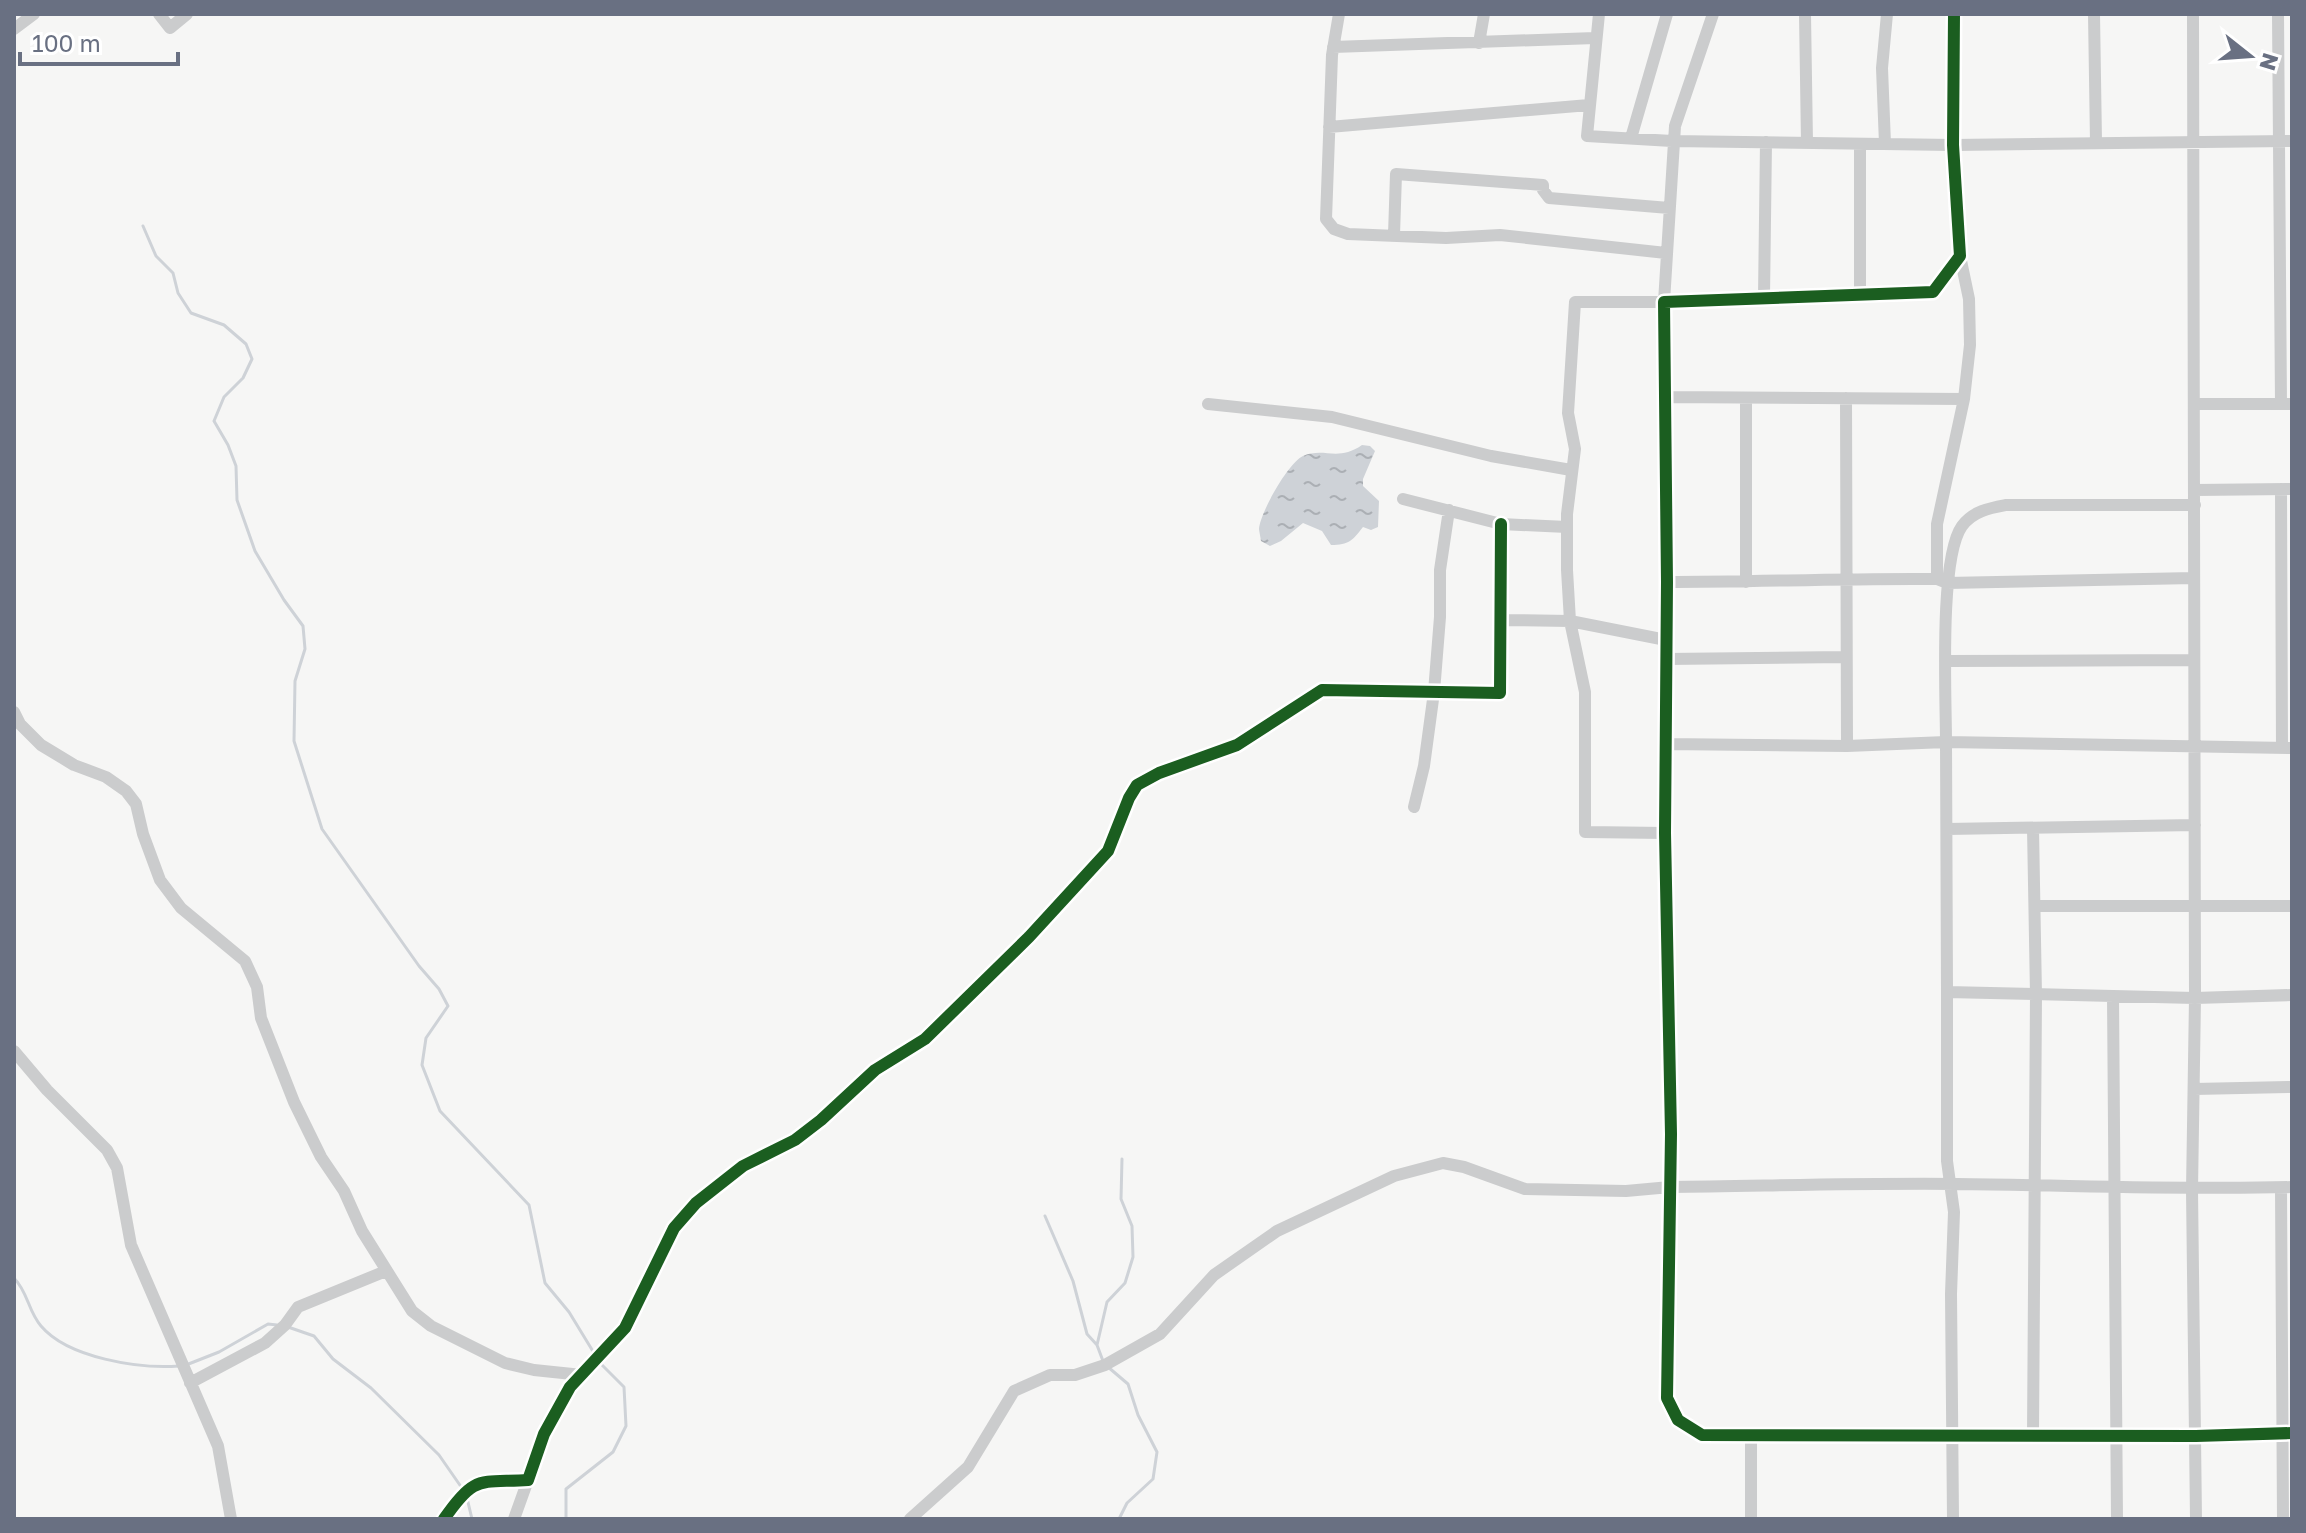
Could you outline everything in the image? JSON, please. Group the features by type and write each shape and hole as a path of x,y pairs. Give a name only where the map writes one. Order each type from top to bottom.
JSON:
{"street":[{"path":"14,29 34,14"},
{"path":"159,14 170,28 187,14"},
{"path":"1339,14 1333,47 1326,219 1334,229 1348,234 1446,238 1500,235 1666,253"},
{"path":"1479,43 1484,14"},
{"path":"1599,14 1587,136 1672,141 1953,145 2285,141"},
{"path":"1631,138 1667,14"},
{"path":"1713,14 1684,96 1672,141 1664,302 1667,582 1665,833 1670,1187 1667,1398 1678,1420 1702,1435 2196,1436 2287,1433"},
{"path":"1805,14 1807,143"},
{"path":"1885,144 1882,68 1887,14"},
{"path":"1953,1519 1951,1294 1954,1212 1947,1161 1947,661 1937,524 1964,399 1970,345 1969,299 1960,256 1953,145 1954,14"},
{"path":"2094,14 2096,142"},
{"path":"2193,14 2195,998 2192,1190 2196,1519"},
{"path":"2195,404 2286,404 2285,141 2278,14"},
{"path":"1333,47 1595,38"},
{"path":"1329,127 1589,105"},
{"path":"1764,297 1766,142"},
{"path":"1860,144 1860,294"},
{"path":"1394,235 1396,174 1543,185 1549,198 1669,208"},
{"path":"1665,833 1585,832 1585,692 1570,621 1567,527 1575,449 1568,413 1575,302 1664,302 1933,292 1945,280 1960,256"},
{"path":"1665,397 1964,399"},
{"path":"1746,398 1746,582"},
{"path":"1846,398 1847,746"},
{"path":"1208,404 1332,417 1491,456 1571,470"},
{"path":"1665,744 1847,746 1946,742 2287,748 2286,489 2195,490"},
{"path":"1403,499 1501,524 1567,527"},
{"path":"1942,581 1963,526 1983,509 2006,505 2195,505"},
{"path":"1414,807 1424,766 1434,692 1440,570 1449,510"},
{"path":"514,1519 544,1434 570,1387 625,1328 674,1228 696,1203 743,1166 795,1140 875,1070 925,1039 1029,937 1108,851 1137,785 1159,773 1237,745 1322,690 1500,693 1501,524"},
{"path":"1667,582 1845,578 1942,581 2194,578"},
{"path":"1500,620 1570,621 1666,640"},
{"path":"1666,659 1846,657"},
{"path":"1947,661 2194,660"},
{"path":"14,712 20,724 41,745 74,765 106,777 126,791 136,804 160,880 181,908 245,961 257,987 261,1018 294,1102 321,1157 344,1191 362,1231 412,1311 431,1326 505,1363 534,1370 582,1375"},
{"path":"1947,829 2195,825"},
{"path":"2033,828 2036,995 2033,1435"},
{"path":"2035,906 2292,906"},
{"path":"1947,992 2195,998 2292,995"},
{"path":"2113,996 2117,1519"},
{"path":"14,1051 47,1090 107,1150 117,1168 131,1245 218,1446 231,1519"},
{"path":"2194,1089 2292,1087"},
{"path":"910,1519 968,1467 1014,1391 1050,1375 1075,1375 1105,1365 1160,1334 1214,1275 1277,1231 1394,1176 1443,1163 1464,1167 1525,1189 1626,1191 1670,1187 1951,1184 2114,1185 2192,1190 2286,1188 2287,1433 2283,1519"},
{"path":"190,1383 265,1343 285,1325 298,1307 386,1271"},
{"path":"1751,1434 1751,1519"},
{"path":"444,1519 471,1486 486,1480 528,1480"}],"water":[{"path":"1362,445 1370,446 1375,451 1363,486 1379,501 1378,527 1371,530 1363,527 1350,541 1331,545 1322,531 1303,523 1270,546 1261,541 1259,529 1264,512 1297,460 1318,453 1346,453"}],"waterway":[{"path":"143,226 156,256 173,273 178,293 191,313 224,325 246,344 252,359 243,378 224,397 214,421 236,466 237,500 255,551 303,626 305,649 295,681 294,741 322,829 419,966 439,989 448,1006 426,1038 422,1065 440,1111 529,1205 545,1283 569,1312 594,1353"},
{"path":"1103,1361 1097,1345 1107,1302 1125,1283 1133,1257 1132,1226 1121,1199 1122,1159"},
{"path":"1045,1216 1073,1281 1087,1334 1097,1345"},
{"path":"14,1278 41,1326 68,1346 86,1354 125,1363 179,1366"},
{"path":"186,1365 219,1352 268,1324 277,1325"},
{"path":"288,1327 314,1336 333,1359 371,1388 439,1455 464,1491"},
{"path":"566,1519 566,1489 613,1452 626,1426 624,1387 600,1363"},
{"path":"1108,1367 1128,1384 1138,1415 1157,1452 1153,1479 1127,1503 1119,1519"},
{"path":"467,1498 472,1519"}],"cycle path":[{"path":"1954,14 1953,145 1960,256 1933,292 1664,302 1667,582 1665,833 1671,1134 1667,1398 1678,1420 1702,1435 2196,1436 2292,1433"},
{"path":"444,1519 463,1494 479,1484 528,1480 544,1434 570,1387 625,1328 674,1228 696,1203 743,1166 795,1140 875,1070 925,1039 1029,937 1108,851 1137,785 1159,773 1237,745 1322,690 1500,693 1501,524"}]}
